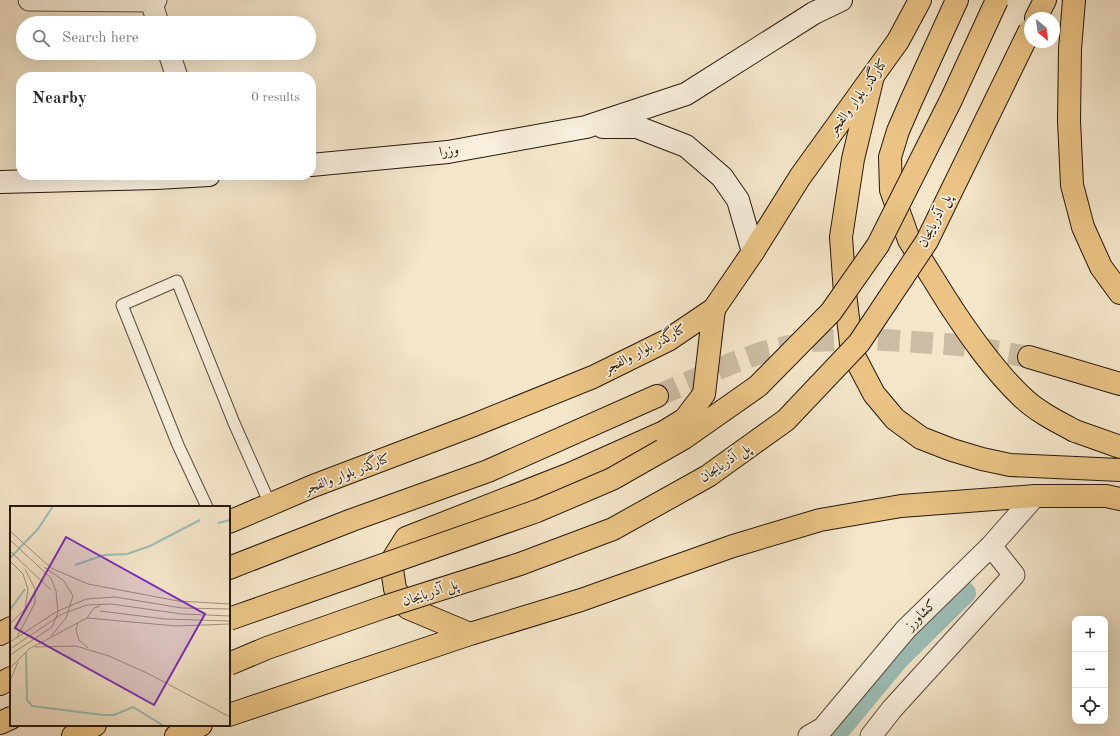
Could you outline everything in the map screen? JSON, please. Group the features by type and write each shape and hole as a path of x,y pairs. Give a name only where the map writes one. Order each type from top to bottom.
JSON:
{"main road":[{"name":"کنارگذر بلوار والفجر","path":"230,522 321,483 474,426 593,377 668,340 714,309 753,252 800,177 898,41 920,0"},
{"path":"957,0 898,131 890,157 891,190 909,240 932,279 965,329 990,362 1021,397 1046,415 1075,431 1120,447"},
{"path":"230,619 537,511 612,479 684,438 758,386 831,312 878,245 951,100 996,0"},
{"path":"1039,12 1045,0"},
{"path":"1074,0 1070,57 1069,121 1072,185 1084,227 1101,267 1120,293"},
{"name":"پل آذربایجان","path":"230,664 267,648 384,607 520,564 613,529 708,476 786,420 859,343 927,241 1024,42"},
{"path":"873,76 853,159 841,237 845,293 852,352 874,394 895,419 921,438 959,452 1010,465 1120,470"},
{"path":"470,634 408,608 395,589 391,562 406,538 570,474 664,432 685,419 704,394 714,309"},
{"path":"1029,357 1120,384"},
{"path":"230,568 352,520 488,471 657,396"},
{"path":"230,715 470,634 581,600 733,546 820,520 901,506 1035,496 1106,496 1120,499"},
{"path":"0,634 10,629"},
{"path":"0,684 10,679"},
{"path":"0,723 10,718"},
{"path":"73,736 93,726"},
{"path":"176,736 199,726"}],"street":[{"path":"29,0 152,0 156,16"},
{"path":"586,127 686,94 814,13 841,0"},
{"path":"171,60 175,72"},
{"path":"586,127 637,127 686,146 722,177 738,200 753,252"},
{"name":"وزرا","path":"316,165 448,152 586,127"},
{"path":"0,182 78,180"},
{"name":"کشاورز","path":"809,736 823,728 906,629 991,546 1035,496"},
{"path":"871,736 892,709 1014,575 991,546"}],"lane":[{"path":"207,506 178,445 122,305 177,281 234,423 270,504"}],"waterway":[{"path":"834,736 898,659 965,593"}],"tunnel":[{"path":"657,396 730,364 763,352 812,341 872,339 960,345 1029,357"}]}
